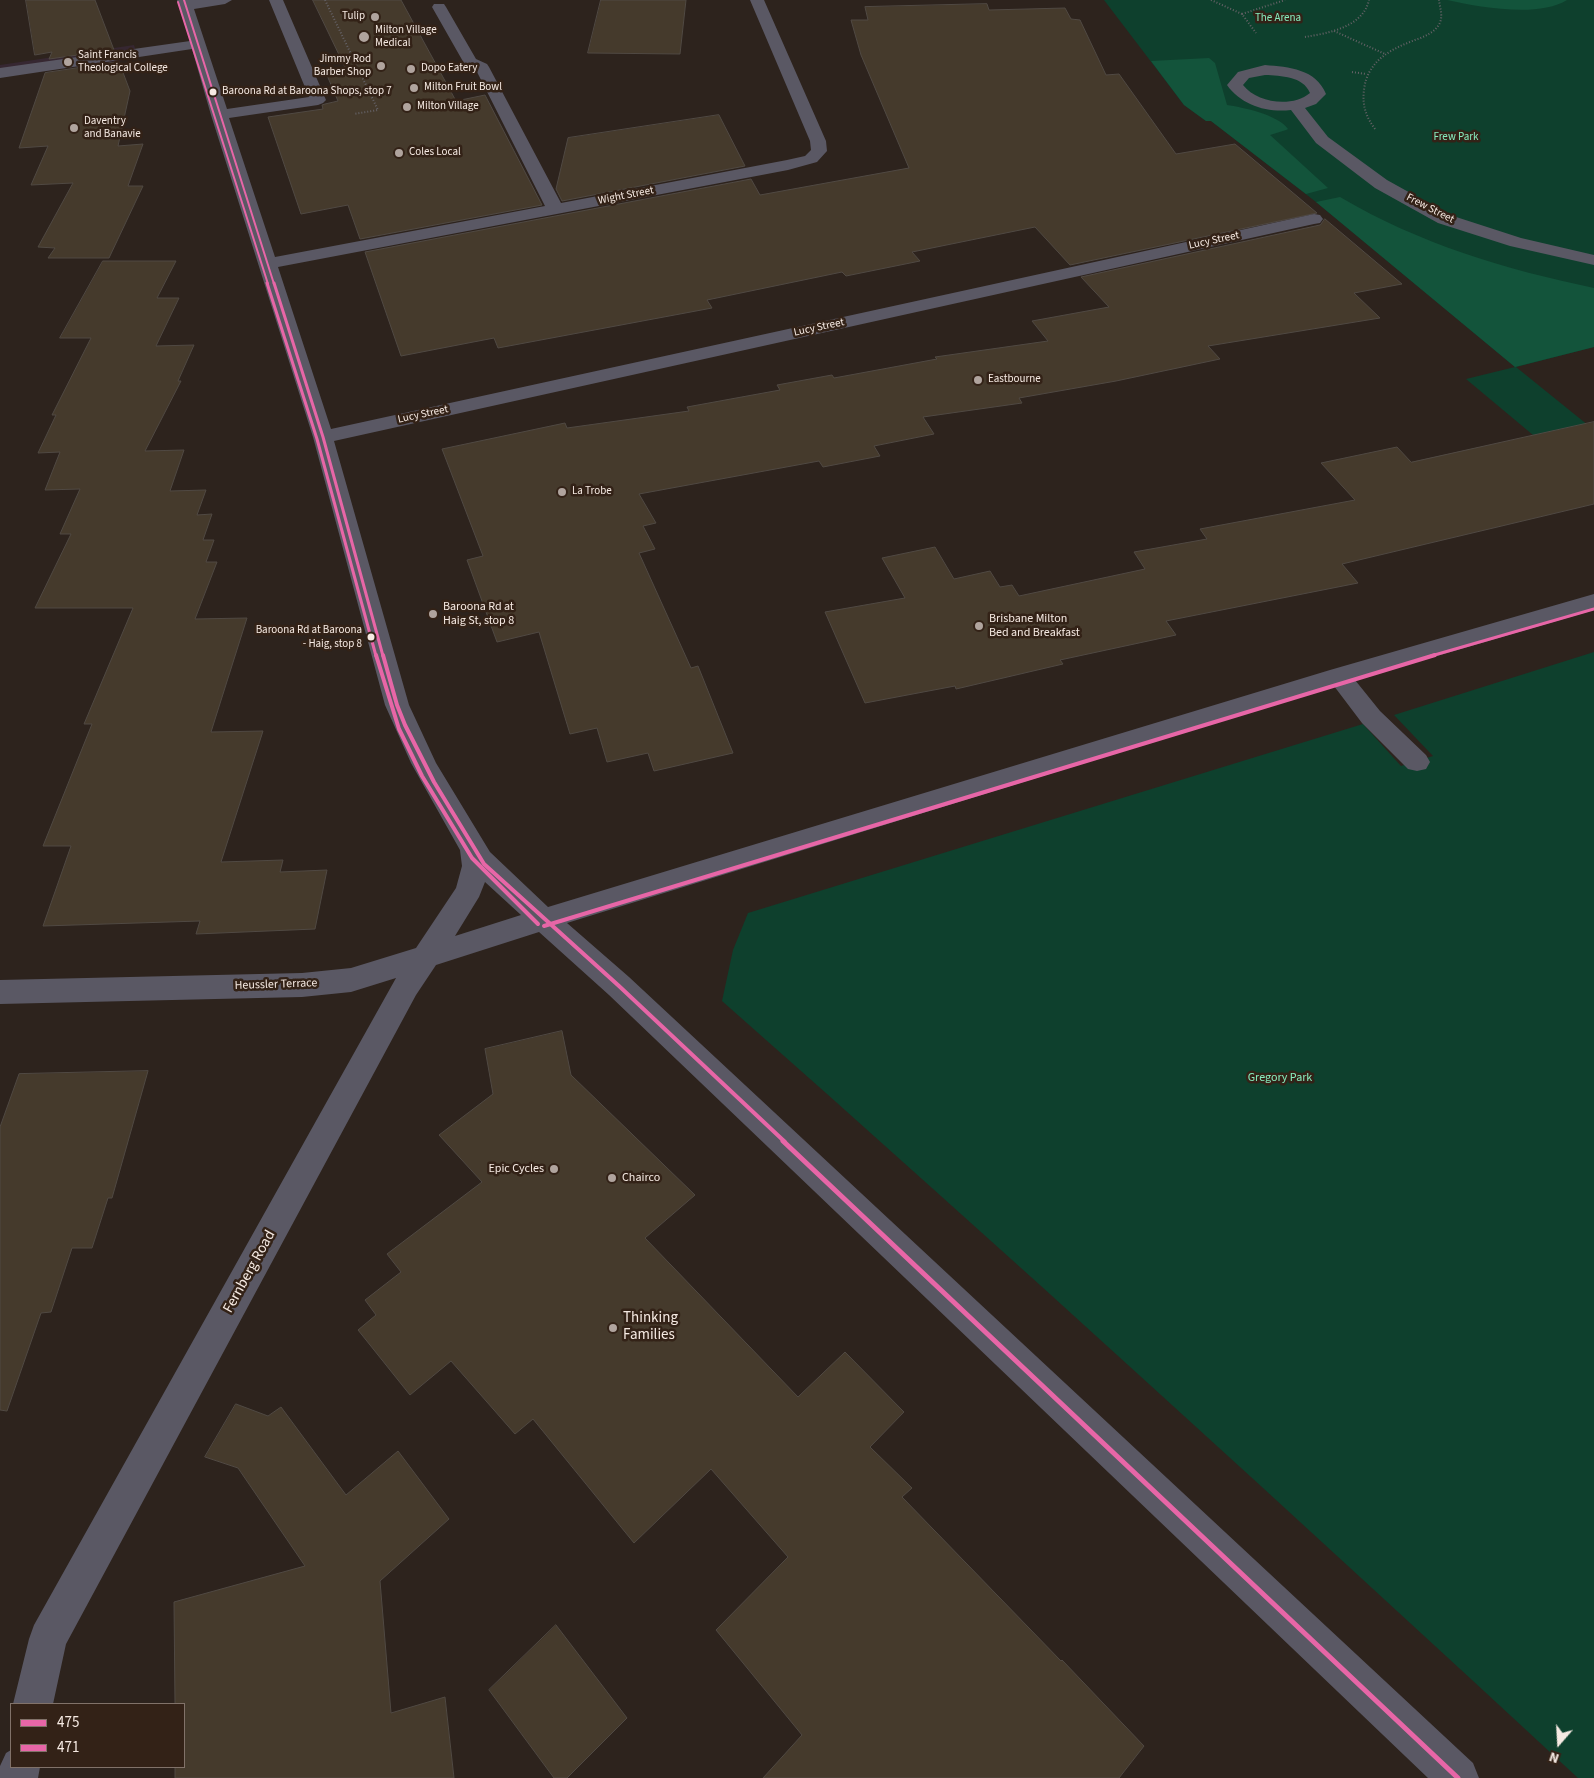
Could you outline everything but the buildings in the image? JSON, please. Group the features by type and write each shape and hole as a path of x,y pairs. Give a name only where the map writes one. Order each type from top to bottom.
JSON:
{"street":[{"path":"225,0 185,3 219,115 323,437 397,705 405,727 428,773 480,860 542,920 619,986 1458,1778"},
{"path":"219,115 318,100 276,0"},
{"name":"Wight Street","path":"268,264 556,210 811,159 819,151 818,141 757,0"},
{"path":"439,7 470,62 482,67 556,210"},
{"path":"0,73 198,44"},
{"path":"1265,70 1292,73 1312,82 1317,88 1318,94 1314,99 1295,105 1282,106 1255,101 1238,91 1235,85 1237,80 1243,75 1265,70"},
{"name":"Frew Street","path":"1295,105 1322,140 1381,184 1444,219 1516,242 1594,260"},
{"name":"Lucy Street","path":"323,437 1314,219"},
{"name":"Heussler Terrace","path":"0,992 325,984 352,980 427,955 1339,676 1594,602"},
{"path":"1339,676 1371,717 1417,762"},
{"name":"Fernberg Road","path":"33,1703 48,1639 406,986 456,912 469,888 476,866 473,846"}],"path":[{"path":"1210,0 1242,14 1254,32 1268,43 1308,37 1334,30 1366,12 1370,0"},
{"path":"1242,14 1285,0"},
{"path":"1379,132 1369,120 1364,109 1364,78 1370,68 1385,54 1422,37 1438,26 1442,20 1439,0"},
{"path":"1334,30 1385,54"},
{"path":"1265,70 1265,51 1268,43"}],"shaded area":[{"name":"Saint Francis Theological College","path":"134,45 138,58 0,77 0,65"}],"green space":[{"name":"Frew Park","path":"1104,0 1594,0 1594,347 1516,367 1594,430 1594,486 1466,379 1515,367 1316,202 1211,121 1206,121 1184,105"},
{"path":"1447,0 1567,0 1541,9 1525,10 1491,8"},
{"path":"1209,58 1215,63 1227,105 1260,112 1283,124 1288,129 1270,135 1328,188 1306,194 1211,121 1206,121 1184,105 1151,61"},
{"path":"1340,197 1370,214 1463,253 1561,281 1594,288 1594,347 1515,367 1316,202"},
{"name":"Gregory Park","path":"1594,652 1594,1778 1578,1778 1152,1387 722,1001 733,950 748,913 1363,724 1401,766 1433,756 1394,715"}],"transit line":[{"name":"475","path":"184,0 323,437 397,705 434,782 484,864 619,986 1458,1778"},
{"name":"471","path":"178,2 317,439 373,645 399,729 422,776 472,858 538,924"},
{"name":"471","path":"544,926 1341,682 1594,609"}],"place":[{"name":"Tulip","path":"375,17"},
{"name":"Milton Village Medical","path":"364,37"},
{"name":"Saint Francis Theological College","path":"68,62"},
{"name":"Jimmy Rod Barber Shop","path":"381,66"},
{"name":"Dopo Eatery","path":"411,69"},
{"name":"Milton Fruit Bowl","path":"414,88"},
{"name":"Baroona Rd at Baroona Shops, stop 7","path":"213,92"},
{"name":"Milton Village","path":"407,107"},
{"name":"Daventry and Banavie","path":"74,128"},
{"name":"Coles Local","path":"399,153"},
{"name":"Eastbourne","path":"978,380"},
{"name":"La Trobe","path":"562,492"},
{"name":"Baroona Rd at Haig St, stop 8","path":"433,614"},
{"name":"Brisbane Milton Bed and Breakfast","path":"979,626"},
{"name":"Baroona Rd at Baroona - Haig, stop 8","path":"371,637"},
{"name":"Epic Cycles","path":"554,1169"},
{"name":"Chairco","path":"612,1178"},
{"name":"Thinking Families","path":"613,1328"}],"park label":[{"name":"The Arena","path":"1278,19"}]}
